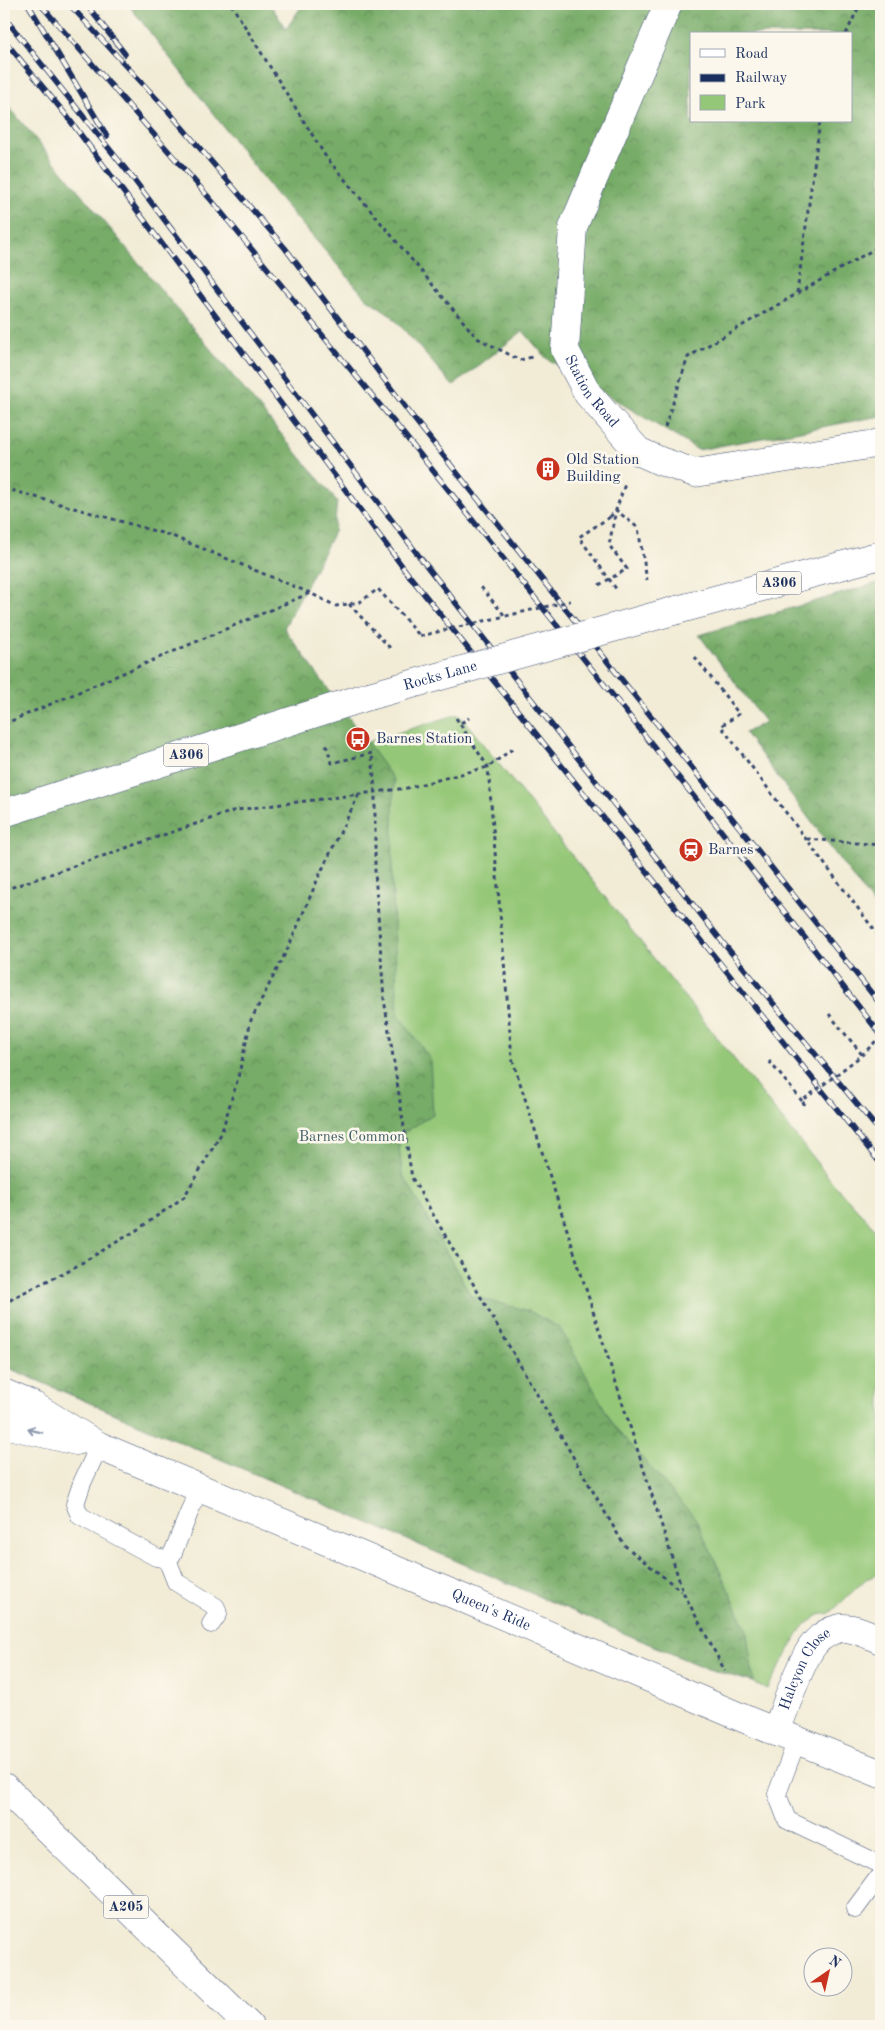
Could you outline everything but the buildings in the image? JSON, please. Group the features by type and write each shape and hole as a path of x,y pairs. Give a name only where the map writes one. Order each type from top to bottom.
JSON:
{"main road":[{"name":"Station Road","path":"649,456 588,394 565,350 573,227 668,4"},
{"path":"649,456 695,473 881,444"},
{"name":"Rocks Lane","path":"4,814 369,696 881,555"},
{"name":"Queen's Ride","path":"4,1393 34,1406 99,1446 881,1774"},
{"name":"Queen's Ride","path":"4,1424 99,1446"},
{"name":"Halcyon Close","path":"775,1731 807,1657 814,1644 825,1634 841,1628 855,1629 881,1640"},
{"name":"A205","path":"4,1787 249,2026"}],"lane":[{"path":"99,1446 82,1483 75,1504 80,1516 156,1557 167,1559 172,1555 198,1488"},
{"path":"167,1559 176,1582 216,1607 218,1614 211,1624"},
{"path":"775,1731 777,1794 787,1820 881,1865"},
{"path":"855,1909 881,1874"}],"path":[{"path":"231,4 326,157 477,338 520,360 565,350"},
{"path":"847,32 860,4"},
{"path":"797,294 820,122"},
{"path":"608,592 617,590 579,538 610,517 616,510 663,434 688,357 881,245"},
{"path":"4,488 172,536 310,593 336,606 360,602 378,589 420,636 580,598"},
{"path":"616,510 638,528 647,580"},
{"path":"599,585 627,568 609,545 616,510"},
{"path":"481,587 505,616"},
{"path":"4,724 310,593"},
{"path":"349,604 390,649"},
{"path":"695,657 739,714 720,726 881,939"},
{"path":"456,718 488,767 512,1058 683,1592 775,1731"},
{"path":"461,723 469,718"},
{"path":"4,890 236,810 407,788 488,767 515,747"},
{"path":"332,763 372,753 375,792 375,872 384,999 412,1178 624,1545 683,1592"},
{"path":"4,1306 13,1298 73,1268 137,1230 184,1197 221,1134 238,1078 251,1020 289,946 319,876 359,794"},
{"path":"806,839 881,845"},
{"path":"829,1014 863,1056"},
{"path":"802,1101 863,1056 881,1036"},
{"path":"769,1061 805,1105"},
{"path":"4,1727 5,1735"}],"green space":[{"path":"128,4 270,4 286,29 303,4 881,4 881,416 698,450 546,358 523,331 453,386 391,315 366,298 274,192"},
{"name":"Barnes Common","path":"4,101 337,501 334,532 284,628 394,780 392,877 398,1014 430,1059 433,1114 398,1137 402,1173 471,1296 529,1311 560,1328 614,1426 696,1519 746,1628 754,1682 705,1668 4,1366"},
{"path":"881,582 881,915 745,733 765,722 699,635"},
{"name":"Barnes Common","path":"459,714 833,1183 881,1235 881,1573 866,1579 830,1613 819,1615 806,1624 797,1636 767,1689 753,1682 705,1668 4,1366 4,865 319,757"}],"railway":[{"path":"28,4 107,136"},
{"path":"40,4 212,201 398,427 711,818 881,1035"},
{"path":"69,4 169,112 285,248 415,420 881,1005"},
{"path":"86,4 125,54"},
{"path":"4,17 135,181 422,560 724,944 881,1133"},
{"path":"4,40 66,115 408,574 881,1164"}],"place":[{"name":"Old Station Building","path":"548,469"},
{"name":"Barnes Station","path":"358,739"},
{"name":"Barnes","path":"691,850"}]}
